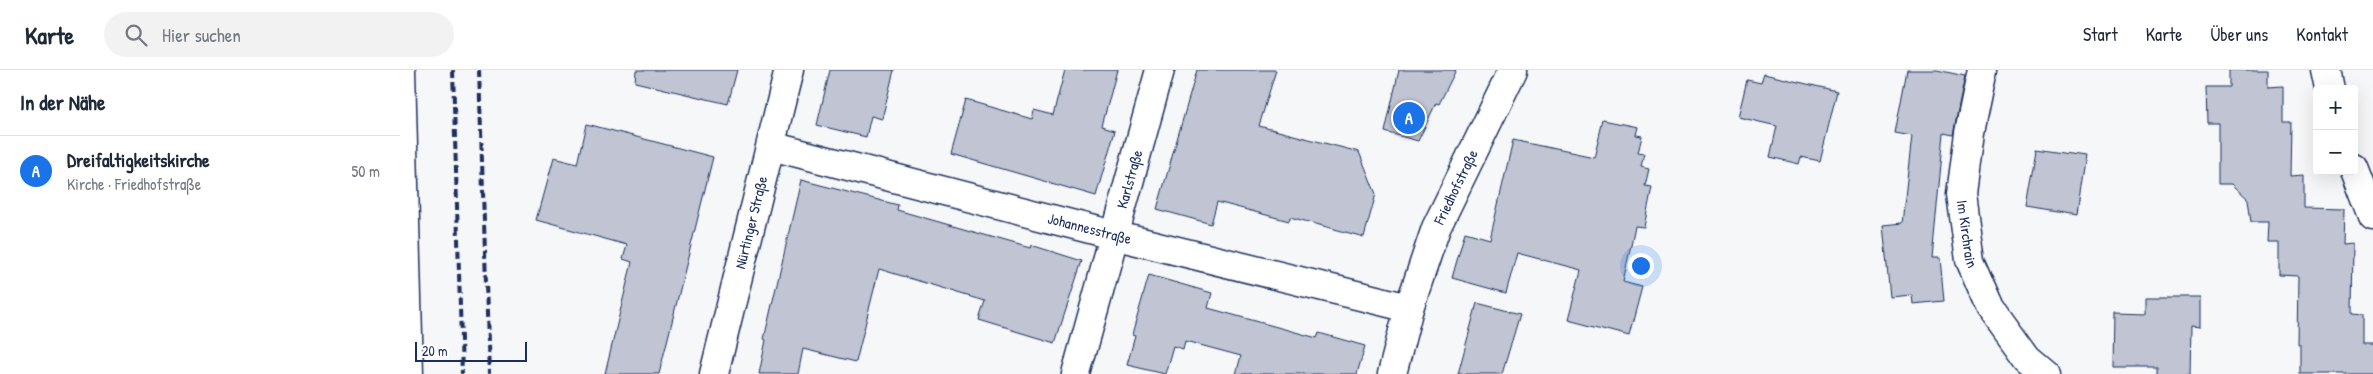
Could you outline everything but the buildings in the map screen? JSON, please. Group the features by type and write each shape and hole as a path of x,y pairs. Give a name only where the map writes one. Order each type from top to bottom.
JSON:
{"street":[{"path":"401,70 409,374"},
{"name":"Nürtinger Straße","path":"714,374 790,70"},
{"name":"Karlstraße","path":"1076,374 1160,70"},
{"name":"Friedhofstraße","path":"1392,374 1409,308 1436,228 1513,70"},
{"name":"Im Kirchrain","path":"1982,70 1969,133 1961,194 1970,260 1991,308 2028,358 2046,374"},
{"path":"2326,70 2329,85"},
{"name":"Johannesstraße","path":"770,146 1113,235 1409,308"},
{"path":"2357,175 2373,217"}],"railway":[{"path":"453,70 462,374"},
{"path":"479,70 489,374"}],"place":[{"name":"Dreifaltigkeitskirche","path":"1409,118"}]}
